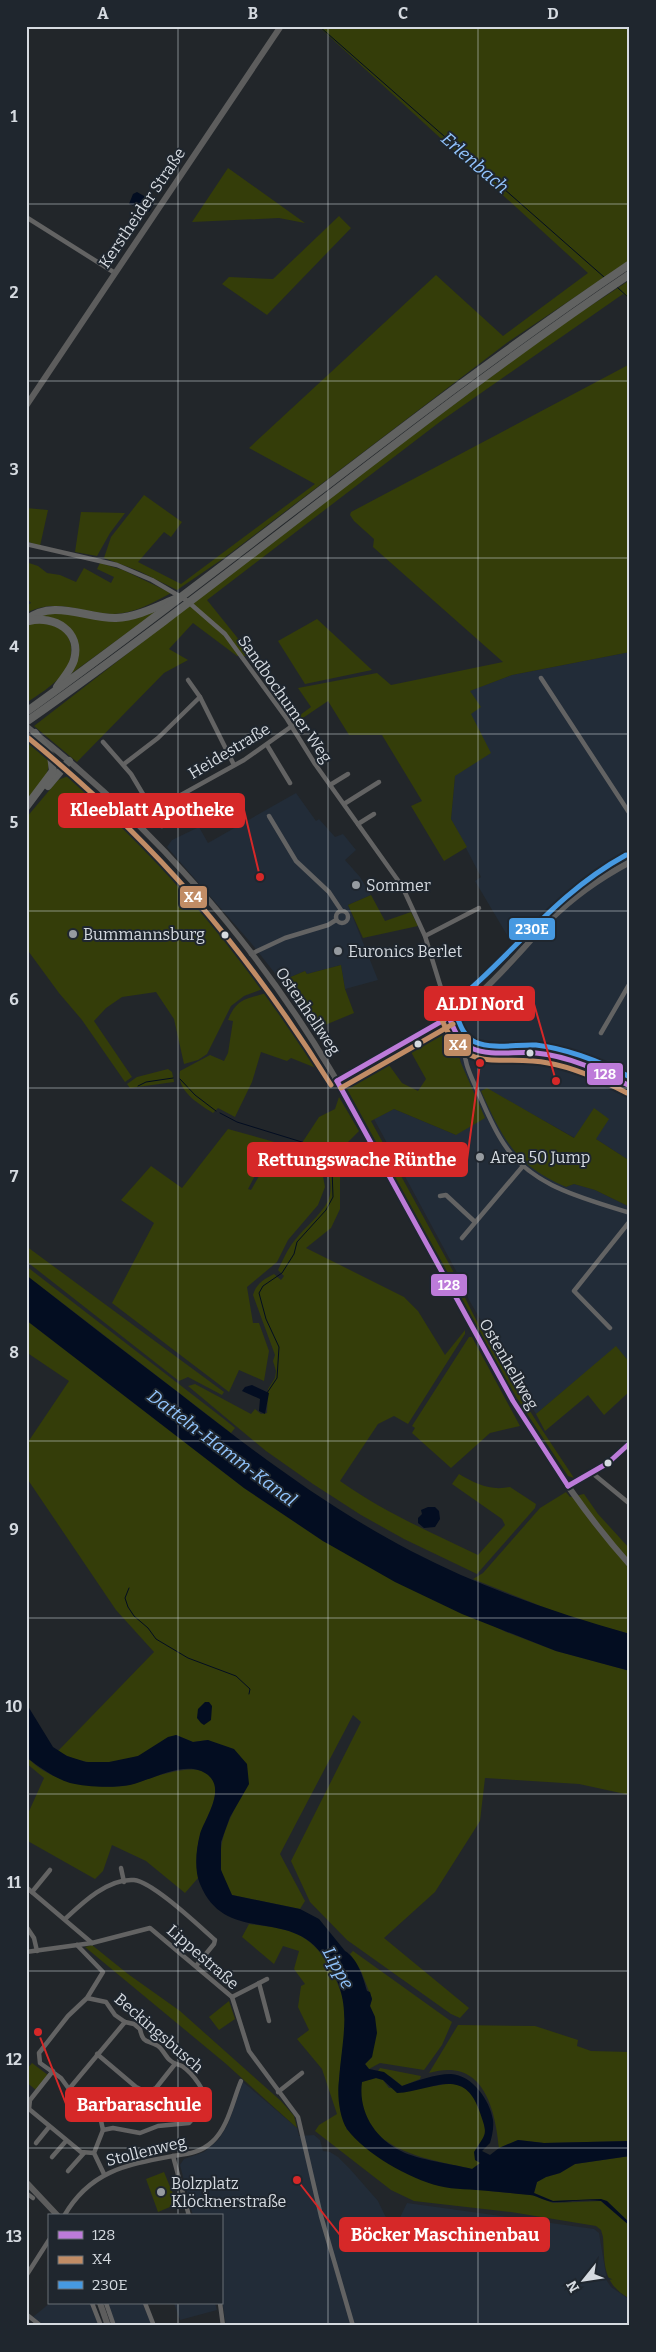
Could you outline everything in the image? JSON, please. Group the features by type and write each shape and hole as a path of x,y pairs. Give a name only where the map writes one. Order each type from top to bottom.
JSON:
{"highway":[{"path":"26,712 186,594 478,371 630,264"},
{"path":"26,722 212,586 470,387 559,322 630,274"},
{"path":"26,621 40,612 58,610 103,618 123,618 146,612 186,594"},
{"path":"26,621 37,619 56,621 66,628 73,639 76,651 74,659 53,692"},
{"path":"34,732 51,756 52,771"},
{"path":"26,807 52,771 67,760"},
{"path":"26,813 67,760"}],"main road":[{"name":"Kerstheider Straße","path":"26,406 281,26"},
{"name":"Ostenhellweg","path":"26,726 134,819 177,866 251,954 293,1012 337,1081 513,1401 568,1486 611,1544 630,1565"},
{"path":"337,1081 450,1017 500,975 550,920 572,900 596,882 630,862"},
{"path":"26,2182 56,2214"},
{"path":"100,2304 108,2326"}],"street":[{"path":"26,217 115,273"},
{"name":"Sandbochumer Weg","path":"26,544 117,565 170,590 196,608 225,634 292,726 314,764 402,886 425,936 450,1017 457,1034 466,1045"},
{"path":"541,678 630,814"},
{"path":"188,680 200,697 234,765"},
{"path":"124,764 158,738 200,697"},
{"name":"Heidestraße","path":"152,811 267,745 292,726"},
{"path":"103,742 124,764 162,826"},
{"path":"267,745 290,783"},
{"name":"Sandbochumer Weg","path":"330,785 348,774"},
{"path":"344,804 379,782"},
{"path":"358,824 374,814"},
{"path":"269,816 296,861 333,896 341,910 346,912 348,919 342,923 336,920"},
{"path":"425,936 479,908"},
{"path":"336,920 335,915 341,910"},
{"path":"251,954 275,942 328,925 336,920"},
{"path":"601,1033 630,982"},
{"path":"630,1086 596,1069 563,1058 520,1052 482,1051 466,1045 464,1052 496,1132 513,1156 554,1187 630,1213"},
{"path":"462,1238 524,1166"},
{"path":"440,1196 446,1195 475,1222"},
{"path":"610,1328 574,1291 630,1221"},
{"path":"568,1486 608,1463 630,1444"},
{"path":"591,1472 630,1504"},
{"path":"121,1868 124,1882"},
{"path":"32,1892 50,1870"},
{"path":"65,1919 93,1895 124,1882 134,1880 144,1883 171,1902 215,1940 214,1944 196,1966"},
{"path":"26,1887 92,1943"},
{"path":"26,1926 34,1938 37,1951"},
{"name":"Lippestraße","path":"26,1952 92,1943 150,1928 232,1997 249,2051 298,2117 321,2216 353,2326"},
{"path":"77,1945 103,1972 87,1998 68,2016 39,2053 40,2063 53,2071 69,2089 85,2098 100,2116 103,2130 94,2153 104,2174"},
{"path":"232,1997 267,1978"},
{"path":"259,1983 269,2021"},
{"name":"Beckingsbusch","path":"87,1998 106,2002 115,2015 124,2022 134,2024 140,2029 141,2037 148,2043 158,2046 165,2056 187,2071 206,2095 204,2105 190,2123 158,2126 140,2133 113,2128 103,2130"},
{"path":"69,2089 124,2022"},
{"path":"97,2054 146,2092 156,2088 175,2064"},
{"path":"53,2071 30,2100 30,2112 84,2153 94,2153"},
{"path":"278,2092 302,2073"},
{"name":"Stollenweg","path":"65,2214 82,2191 104,2174 129,2165 201,2150 216,2138 224,2124 241,2081"},
{"path":"36,2142 49,2127"},
{"path":"52,2157 66,2141"},
{"path":"68,2171 84,2153"},
{"path":"173,2156 188,2214"},
{"path":"26,2192 33,2198"},
{"path":"26,2276 48,2242"},
{"path":"92,2304 101,2326"},
{"path":"106,2304 114,2326"},
{"path":"145,2304 154,2326"},
{"path":"220,2304 223,2326"},
{"path":"26,2314 41,2326"}],"shaded area":[{"path":"630,652 630,1161 596,1139 594,1109 575,1138 487,1089 565,1187 574,1184 595,1190 630,1207 630,1363 616,1347 536,1414 469,1300 462,1282 374,1119 394,1109 456,1135 461,1063 455,1043 447,1032 453,1021 492,986 520,957 475,881 481,877 451,819 455,776 471,714 469,691 512,675"},
{"path":"296,793 316,821 319,819 335,837 343,834 356,850 345,860 360,877 371,895 348,905 378,980 345,989 341,965 307,974 305,971 281,981 251,943 167,847 172,840 199,827 208,843"},
{"path":"243,2082 297,2128 299,2136 314,2135 320,2140 323,2151 330,2152 338,2157 350,2169 378,2201 393,2232 407,2203 594,2229 599,2233 607,2281 611,2287 630,2300 630,2326 226,2326 222,2300 222,2214 192,2214 180,2165 184,2159 204,2152 219,2139 228,2124"},
{"path":"49,2304 90,2304 99,2326 45,2326 33,2317"},
{"path":"105,2304 143,2304 152,2326 113,2326"},
{"path":"174,2304 215,2304 217,2310 180,2320"}],"green space":[{"path":"318,26 630,26 630,260 508,342 224,558 177,590 139,571 104,558 111,537 144,495 182,522 171,537 164,532 138,562 181,584 315,484 249,448 436,275 503,336 588,273"},
{"path":"228,168 305,223 279,218 192,222"},
{"path":"339,216 351,228 267,315 222,284 229,277 273,279"},
{"path":"630,280 630,299 623,294 441,421 207,600 252,656 237,656 193,623 169,649 188,660 164,673 77,762 34,726 336,492 561,325"},
{"path":"630,364 630,652 512,675 470,691 481,707 471,714 491,753 455,776 451,819 467,847 444,861 411,806 422,801 382,735 349,735 328,701 294,724 292,721 311,707 298,688 377,673 391,685 503,662 373,547 374,539 354,521 350,515 351,512"},
{"path":"26,508 48,510 40,546 26,541"},
{"path":"81,512 125,513 110,533 97,556 75,552"},
{"path":"26,562 38,566 47,573 60,575 76,582 84,568 111,583 114,577 97,569 100,563 123,570 171,593 139,609 115,614 53,606 26,613 26,606 31,603 26,597"},
{"path":"161,608 68,676 73,667 73,636 38,615 55,612 98,619"},
{"path":"317,619 372,670 305,684 278,641"},
{"path":"37,622 52,624 63,630 70,642 71,657 61,676 26,703 26,626"},
{"path":"26,733 49,760 49,766 45,778 26,802"},
{"path":"68,776 79,779 156,851 214,918 215,924 248,969 253,967 268,987 244,996 231,1006 207,1054 198,1060 184,1064 174,1019 156,992 122,997 106,1008 94,1021 132,1077 125,1082 82,1020 59,993 26,948 26,818 58,780"},
{"path":"371,895 385,921 411,912 418,926 363,938 348,905"},
{"path":"341,965 345,989 354,1013 313,1030 281,981 305,971 307,974"},
{"path":"271,991 322,1068 321,1070 291,1058 287,1061 261,1052 252,1082 235,1117 218,1108 213,1113 195,1101 185,1091 180,1078 180,1071 210,1055 224,1061 228,1053 233,1021 228,1020 236,1006 240,1002"},
{"path":"447,1032 455,1043 461,1063 485,1118 456,1135 394,1109 371,1121 453,1271 493,1351 574,1478 568,1476 512,1391 347,1089 389,1065 402,1083 418,1091 426,1079 411,1052 441,1033"},
{"path":"168,1069 172,1072 174,1082 130,1088 127,1084 137,1077"},
{"path":"487,1088 574,1138 594,1108 609,1119 596,1139 630,1161 630,1207 595,1190 574,1184 566,1187 549,1179 522,1160 504,1137 496,1123 481,1091"},
{"path":"339,1097 359,1131 345,1145 340,1157 340,1209 331,1228 306,1248 404,1297 418,1311 445,1355 465,1330 465,1334 408,1424 394,1416 378,1424 340,1481 390,1512 478,1555 505,1525 502,1519 452,1484 459,1474 483,1486 496,1488 510,1487 536,1504 535,1508 477,1574 404,1539 361,1515 313,1484 266,1451 188,1386 195,1384 251,1414 255,1409 261,1414 267,1413 268,1389 275,1378 276,1371 273,1361 275,1355 253,1295 258,1285 270,1276 274,1274 281,1280 284,1276 278,1270 292,1243 321,1212 328,1201 331,1189 328,1169 325,1163 318,1154 300,1146 319,1117 335,1109"},
{"path":"228,1129 278,1143 268,1151 248,1189 251,1190 272,1154 282,1144 312,1156 321,1166 325,1187 318,1205 288,1240 277,1262 247,1287 253,1323 259,1323 269,1351 264,1381 239,1370 229,1392 112,1303 154,1223 121,1200 151,1166 182,1188"},
{"path":"26,1246 224,1392 222,1395 188,1377 179,1381 26,1261"},
{"path":"26,1266 235,1428 231,1433 26,1275"},
{"path":"26,1320 244,1488 323,1541 506,1632 556,1651 630,1671 630,1795 579,1784 485,1778 480,1821 435,1892 384,1938 469,2008 460,2018 451,2014 347,1940 310,1902 291,1861 361,1722 353,1715 280,1854 305,1901 300,1909 232,1895 222,1872 221,1846 232,1814 249,1784 208,1740 193,1742 176,1735 143,1754 118,1762 108,1763 77,1760 58,1751 154,1652 116,1610 26,1477 26,1445 69,1381 26,1352"},
{"path":"469,1337 472,1337 520,1426 490,1433 451,1468 412,1433 415,1428 412,1426"},
{"path":"616,1346 630,1363 630,1391 604,1415 588,1395 545,1431 536,1414"},
{"path":"566,1492 570,1497 584,1494 598,1514 630,1549 630,1634 571,1618 473,1579 483,1573 540,1508"},
{"path":"26,1755 45,1772 85,1785 124,1786 159,1775 188,1770 200,1770 210,1775 215,1785 215,1791 213,1804 199,1841 197,1857 198,1878 185,1893 146,1861 112,1845 103,1871 95,1879 26,1840 26,1818 44,1778 26,1763"},
{"path":"249,1924 290,1931 310,1942 326,1962 336,1981 343,2000 346,2016 339,2083 340,2102 347,2130 489,2191 533,2195 553,2203 601,2201 630,2226 630,2299 614,2287 610,2280 605,2265 603,2237 601,2230 596,2226 511,2212 414,2201 391,2190 315,2131 319,2125 337,2114 322,2069 297,2039 309,2030 298,2007 301,1986 305,1984 294,1969 299,1951 283,1946 274,1964 242,1937"},
{"path":"92,1945 128,1974 180,2011 281,2101 294,2116 297,2128 225,2063 85,1947"},
{"path":"353,1951 452,2022 442,2045 424,2070 380,2063 369,2069 365,2064 372,2057 375,2017 370,2006 372,1999 361,1971 350,1954"},
{"path":"229,2001 235,2019 219,2030 209,2017"},
{"path":"458,2025 535,2026 578,2040 577,2046 591,2051 630,2052 630,2141 544,2143 518,2140 499,2148 494,2116 489,2102 482,2089 473,2079 462,2072 447,2070 429,2073"},
{"path":"32,2063 48,2075 36,2090 26,2082 26,2070"},
{"path":"380,2068 421,2076 420,2079 402,2086 391,2077 378,2071"},
{"path":"376,2078 383,2080 389,2088 436,2086 452,2083 466,2089 472,2095 480,2110 485,2127 486,2135 478,2146 481,2163 473,2169 414,2155 396,2147 381,2137 369,2123 362,2105 361,2082"},
{"path":"630,2156 630,2223 601,2199 553,2201 534,2193 537,2182 560,2173 575,2164"},
{"name":"Bolzplatz Klöcknerstraße","path":"164,2172 177,2204 158,2212 146,2179"}],"water":[{"path":"137,192 153,201 154,204 149,212 129,204 133,194"},
{"name":"Datteln-Hamm-Kanal","path":"26,1275 263,1457 320,1497 380,1534 437,1564 491,1588 546,1608 630,1634 630,1671 556,1651 462,1614 395,1582 323,1541 244,1488 26,1320"},
{"path":"252,1385 269,1393 265,1414 259,1411 260,1399 242,1391 245,1387"},
{"path":"435,1507 439,1511 440,1519 435,1527 424,1528 418,1523 418,1518 422,1514 421,1510"},
{"path":"205,1702 209,1702 212,1706 211,1720 204,1725 197,1718 198,1709"},
{"name":"Lippe","path":"26,1703 53,1747 67,1756 86,1762 109,1762 138,1756 168,1737 176,1735 193,1742 208,1740 234,1749 247,1764 249,1784 230,1817 221,1842 221,1870 232,1895 300,1909 319,1919 345,1951 350,1954 359,1969 367,1991 370,1992 372,1999 370,2006 375,2017 377,2033 372,2057 365,2064 369,2069 384,2072 402,2086 445,2074 459,2075 466,2079 479,2090 491,2112 493,2129 490,2143 482,2151 490,2155 499,2148 518,2140 544,2143 630,2141 630,2156 575,2164 560,2173 537,2182 534,2193 553,2201 601,2199 607,2201 630,2223 630,2226 601,2201 553,2202 530,2195 457,2189 427,2183 388,2164 364,2147 347,2129 340,2112 338,2085 344,2014 339,1985 332,1969 321,1953 307,1940 291,1932 240,1921 225,1914 211,1903 200,1884 196,1866 197,1846 215,1796 213,1781 208,1775 200,1770 180,1769 130,1785 116,1787 91,1786 64,1781 27,1758","holes":["376,2078 383,2080 397,2093 444,2084 464,2088 472,2096 484,2124 484,2137 474,2152 475,2160 480,2163 472,2169 426,2159 401,2151 383,2139 370,2123 361,2093 362,2082"]}],"waterway":[{"name":"Erlenbach","path":"319,26 604,277"},
{"name":"Erlenbach","path":"617,287 630,299"},
{"path":"138,1086 146,1082 173,1078"},
{"path":"180,1079 195,1095 216,1111"},
{"path":"220,1113 237,1122 318,1147 326,1155 332,1168 333,1197 326,1210 297,1242 294,1254 282,1273 263,1286 259,1293 266,1319 279,1347 277,1378 267,1393"},
{"path":"129,1588 125,1598 128,1607 156,1639 188,1658 236,1676 250,1689 249,1694"}],"transit line":[{"name":"X4","path":"26,736 115,815 193,897 264,986 331,1085"},
{"name":"230E","path":"444,1011 490,971 575,889 599,871 626,855"},
{"name":"230E","path":"456,1014 465,1034 475,1042 490,1046 536,1045 548,1047 596,1061 630,1077"},
{"name":"128","path":"449,1017 460,1039 478,1051 536,1053 560,1057 596,1070 630,1086"},
{"name":"128","path":"337,1081 449,1017"},
{"name":"X4","path":"442,1020 451,1038 462,1050 473,1056 486,1060 531,1061 558,1065 589,1075 627,1093"},
{"name":"X4","path":"341,1088 453,1024"},
{"name":"128","path":"337,1081 513,1401 568,1486"},
{"name":"128","path":"568,1486 608,1463 630,1443"}],"place":[{"name":"Kleeblatt Apotheke","path":"260,877"},
{"name":"Sommer","path":"356,885"},
{"name":"Bummannsburg","path":"73,934"},
{"name":"Euronics Berlet","path":"338,951"},
{"name":"Rettungswache Rünthe","path":"480,1063"},
{"name":"ALDI Nord","path":"556,1081"},
{"name":"Area 50 Jump","path":"480,1157"},
{"name":"Barbaraschule","path":"38,2032"},
{"name":"Böcker Maschinenbau","path":"297,2180"},
{"name":"Bolzplatz Klöcknerstraße","path":"161,2192"}]}
